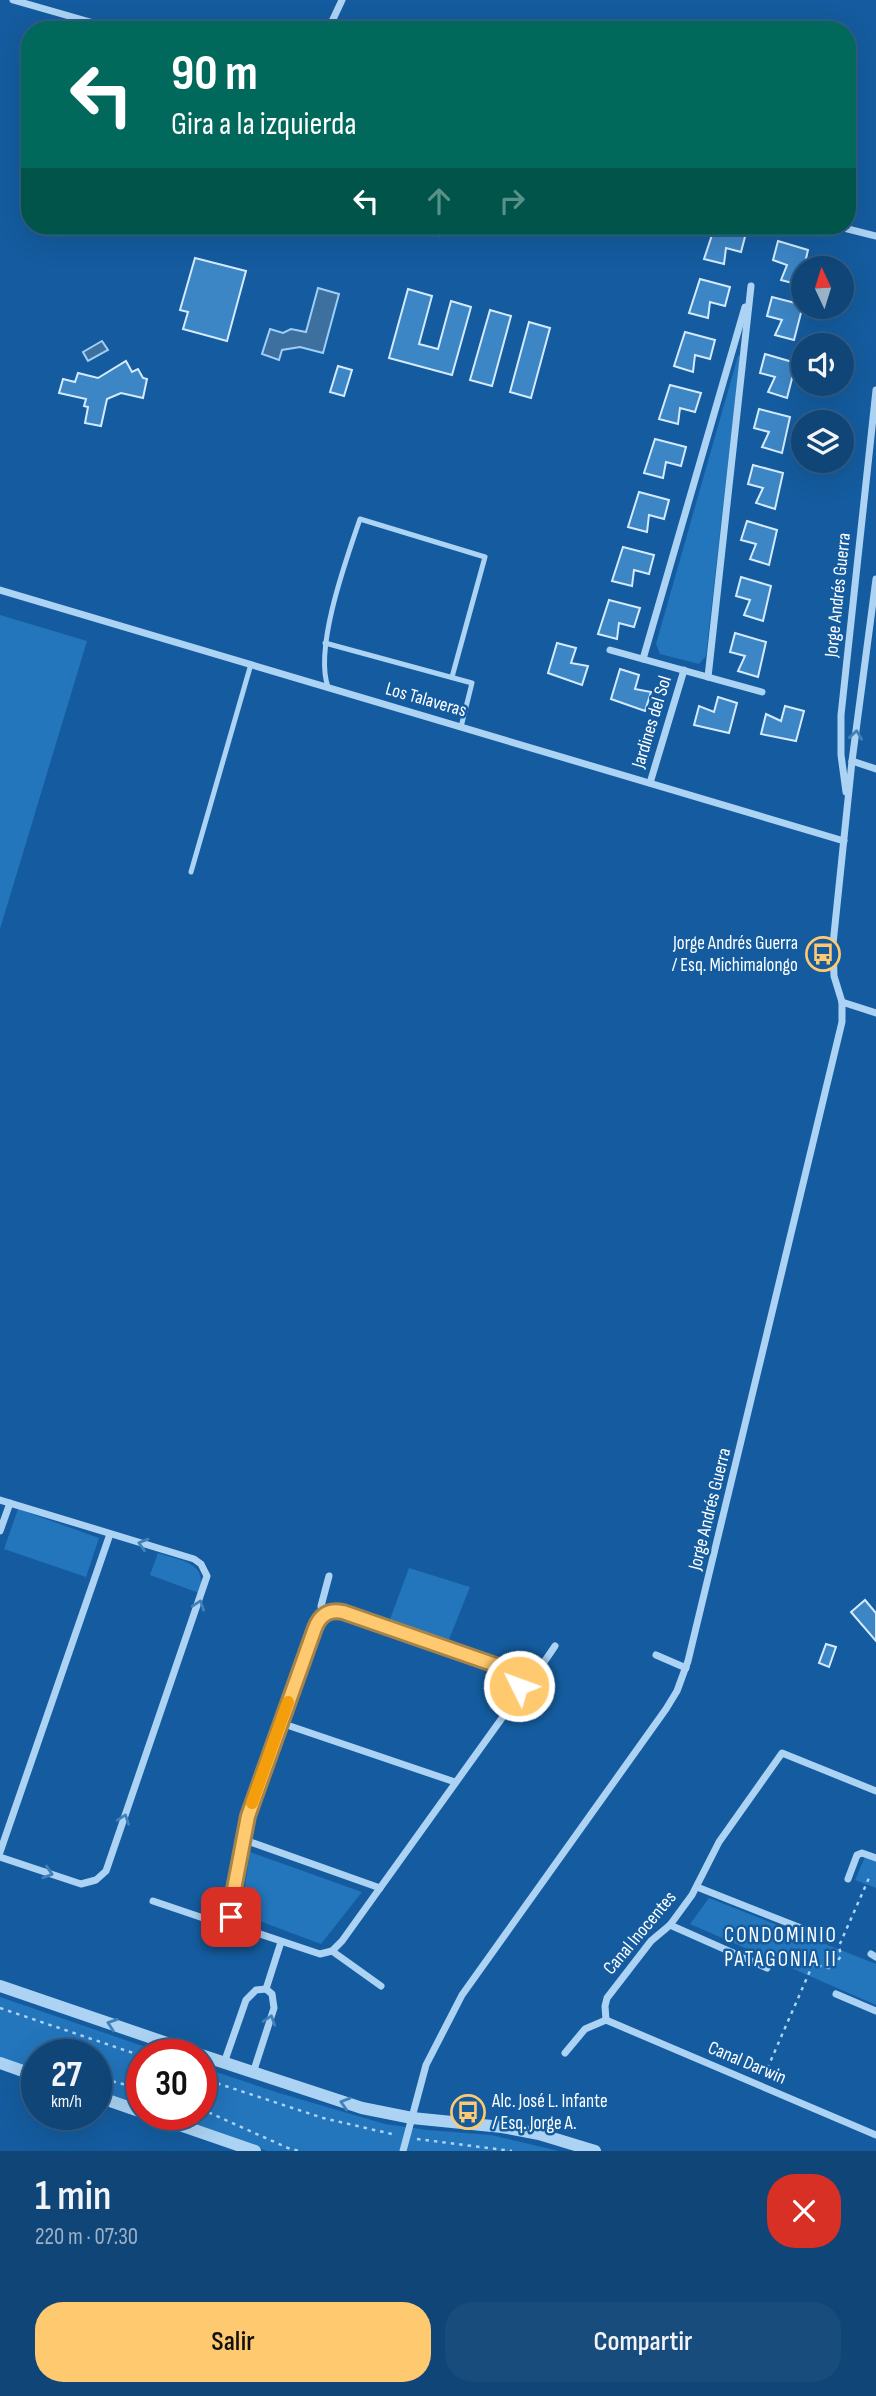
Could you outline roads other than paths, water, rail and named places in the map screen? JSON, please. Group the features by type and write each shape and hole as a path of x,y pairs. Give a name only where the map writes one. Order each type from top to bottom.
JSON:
{"street":[{"path":"13,0 86,21"},
{"path":"332,21 342,0"},
{"path":"856,231 876,236"},
{"path":"643,659 751,286 708,677"},
{"name":"Jorge Andrés Guerra","path":"848,803 841,755 841,715 876,390"},
{"name":"Jorge Andrés Guerra","path":"403,2151 429,2056 462,1994 666,1709 686,1668 842,1022 842,1002 833,962 852,761 876,579"},
{"name":"Los Talaveras","path":"0,590 844,841"},
{"path":"610,650 762,692"},
{"name":"Jardines del Sol","path":"650,783 684,670"},
{"path":"852,761 876,769"},
{"path":"842,1002 876,1013"},
{"path":"0,1500 194,1559 205,1569 207,1581 103,1875 82,1884 0,1854 110,1534"},
{"path":"0,1531 10,1503"},
{"path":"321,1616 335,1611 343,1612 507,1669 514,1673 517,1679 517,1697 342,1941 332,1951 316,1954 242,1928 233,1920 230,1909 242,1839 321,1616 329,1576"},
{"path":"517,1679 538,1671 555,1646"},
{"path":"656,1655 686,1668"},
{"path":"281,1723 455,1782"},
{"name":"Canal Inocentes","path":"606,2020 606,2002 611,1993 651,1941 670,1925 697,1887 719,1842 782,1753 876,1791"},
{"path":"242,1839 380,1888"},
{"path":"848,1879 857,1855 862,1853 876,1858"},
{"path":"697,1887 806,1930"},
{"path":"153,1901 221,1924 233,1920"},
{"path":"670,1925 767,1968"},
{"path":"266,1989 281,1942"},
{"path":"332,1951 381,1986"},
{"path":"0,1986 154,2039"},
{"path":"253,2073 274,2008 274,1998 266,1989"},
{"path":"224,2063 246,2000 252,1992 266,1989"},
{"path":"836,1994 876,2011"},
{"path":"565,2053 585,2029 606,2020"},
{"name":"Canal Darwin","path":"606,2020 876,2135"},
{"path":"217,2061 342,2102 412,2118 502,2127 539,2134 595,2151"},
{"path":"0,2063 21,2070"},
{"path":"194,2130 255,2151"}],"lane":[{"path":"328,687 323,664 325,643 344,566 360,519 485,556 452,677"},
{"path":"325,643 472,683 461,727"},
{"path":"191,872 251,664"}],"place":[{"name":"Jorge Andrés Guerra / Esq. Michimalongo","path":"823,954"},
{"name":"Alc. José L. Infante / Esq. Jorge A.","path":"468,2112"}],"district":[{"name":"CONDOMINIO PATAGONIA II","path":"781,1947"}]}
